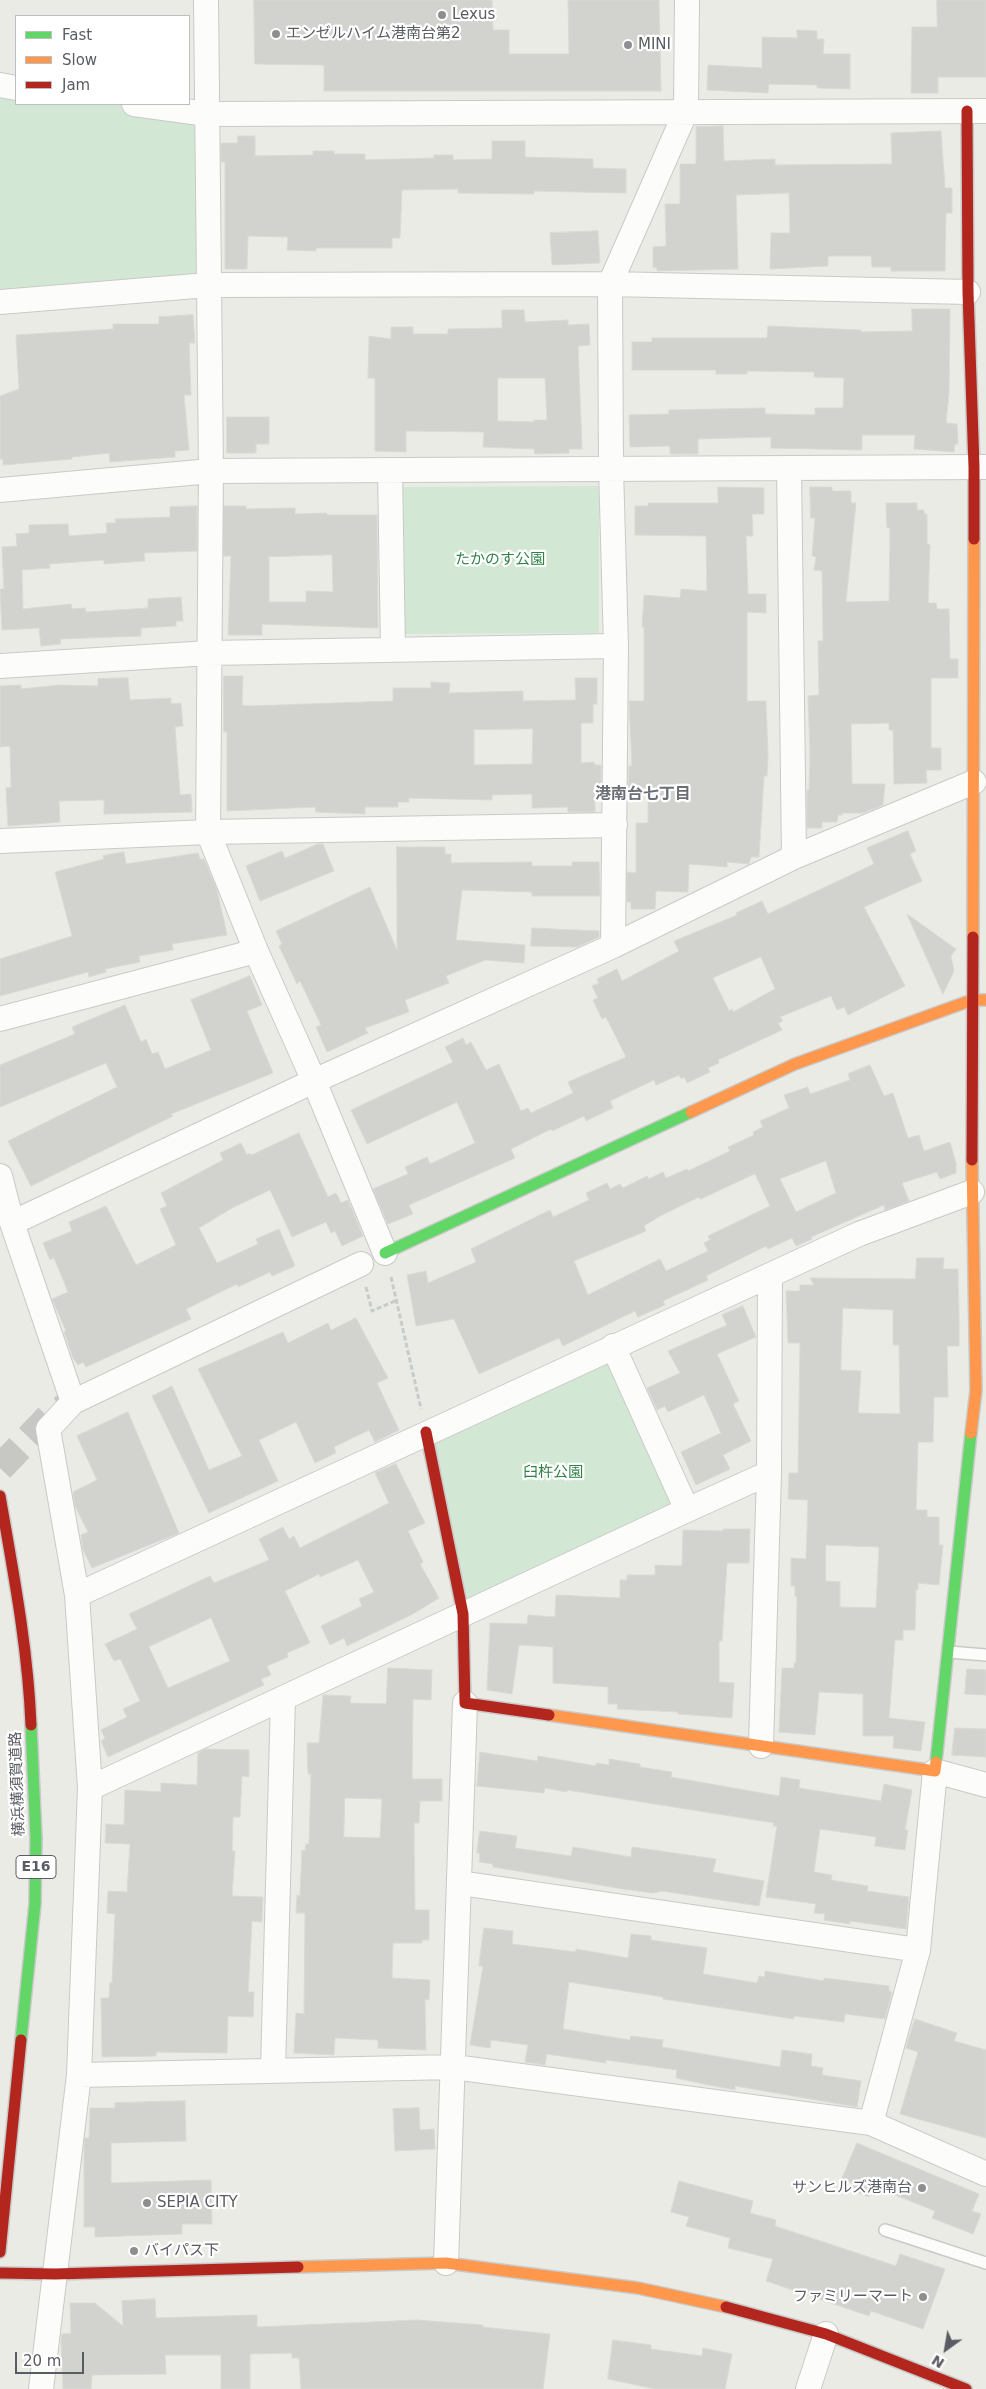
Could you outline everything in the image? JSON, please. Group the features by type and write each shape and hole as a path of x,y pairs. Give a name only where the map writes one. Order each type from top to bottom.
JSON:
{"main road":[{"path":"426,1432 463,1614 465,1703 935,1772 981,1390 972,1192 974,782 980,467 968,292 976,111"},
{"path":"385,1253 795,1064 972,1000 986,1000"},
{"name":"横浜横須賀道路","path":"0,1496 12,1564 30,1696 36,1838 35,1904 0,2252"},
{"path":"0,2272 55,2274 446,2263 638,2288 746,2311 826,2334 966,2389"}],"street":[{"path":"206,0 211,471 208,832 256,951 314,1081 385,1253"},
{"path":"613,946 616,646 611,468 610,284 686,111 686,0"},
{"path":"0,85 15,88"},
{"path":"141,105 207,114 976,111"},
{"path":"0,302 208,285 610,284 968,292"},
{"path":"0,490 211,471 980,467"},
{"path":"789,468 794,857"},
{"path":"390,470 393,650"},
{"path":"0,666 209,653 616,646"},
{"path":"12,1223 314,1081 613,946 794,857 974,782"},
{"path":"0,841 208,832 615,825"},
{"path":"0,1019 256,951"},
{"path":"0,1176 12,1223 73,1402"},
{"path":"77,1595 426,1432 859,1234 972,1192"},
{"path":"41,2389 79,2076 90,1788 77,1595 48,1429 73,1402 361,1264"},
{"path":"761,1746 769,1473 770,1275"},
{"path":"613,1346 687,1510"},
{"path":"90,1788 769,1473"},
{"path":"274,2070 282,1698"},
{"path":"446,2263 465,1703"},
{"path":"871,2123 918,1950 935,1772 986,1784"},
{"path":"460,1883 918,1950"},
{"path":"79,2076 454,2067 871,2123 986,2174"},
{"path":"808,2389 826,2334"}],"lane":[{"path":"949,1652 986,1656"},
{"path":"885,2230 986,2263"}],"path":[{"path":"385,1253 426,1432"},
{"path":"361,1264 372,1311 397,1300"}],"green space":[{"path":"0,85 15,88 15,105 141,105 207,114 208,285 0,303"},
{"name":"たかのす公園","path":"599,486 599,633 402,634 403,487"},
{"name":"臼杵公園","path":"613,1346 687,1510 463,1614 426,1432"}],"building":[{"path":"254,0 492,0 493,30 509,30 509,54 569,54 568,0 659,0 661,91 324,91 324,65 255,64"},
{"path":"937,0 986,0 986,77 938,77 938,93 911,93 912,27 937,27"},
{"path":"797,30 817,31 817,39 824,39 823,54 850,54 850,89 817,88 817,85 769,84 768,93 707,90 708,65 762,68 762,37 797,38"},
{"path":"723,126 724,161 775,159 775,165 892,164 891,133 941,131 945,188 952,188 952,213 946,213 945,271 891,271 891,267 872,267 871,256 828,256 828,266 770,269 771,233 790,233 789,193 736,195 738,269 657,271 657,268 653,267 653,247 666,246 665,204 680,204 680,164 696,164 696,127"},
{"path":"238,136 255,136 255,156 313,155 313,151 334,151 334,154 365,154 365,160 434,158 434,155 453,155 453,160 492,159 492,141 525,141 525,157 593,159 593,168 626,169 626,193 534,191 534,194 458,193 458,189 402,190 400,238 392,238 392,248 316,248 316,251 287,250 288,237 248,236 247,269 225,269 225,162 221,162 221,143 237,143"},
{"path":"598,231 600,263 552,265 550,233"},
{"path":"912,309 950,309 949,393 946,423 957,424 958,444 955,444 954,452 914,449 915,435 862,435 862,450 771,448 771,437 698,439 698,454 670,454 670,446 630,447 629,415 669,414 669,410 765,408 765,414 815,415 815,408 843,408 844,378 814,377 814,372 747,371 747,374 716,374 716,370 632,370 632,342 652,342 652,338 767,338 768,326 861,330 861,332 912,331"},
{"path":"502,310 524,310 525,322 568,320 568,325 589,324 590,345 578,346 582,449 569,449 569,453 535,454 534,449 483,447 484,432 406,431 406,452 375,451 375,378 368,378 369,336 391,339 391,327 413,327 413,334 448,334 448,329 502,328","holes":["498,378 545,378 547,420 534,420 534,422 498,421"]},
{"path":"193,315 195,343 189,343 191,395 184,395 189,450 175,451 175,457 110,462 109,453 72,457 72,459 3,465 3,459 0,459 0,396 19,389 16,335 113,329 113,324 159,324 159,317"},
{"path":"227,417 269,417 269,444 256,444 256,453 227,453"},
{"path":"718,487 764,488 764,514 752,514 753,536 746,536 748,594 766,594 766,613 747,612 747,701 766,701 768,756 767,776 764,776 759,857 751,857 749,864 727,862 727,867 689,864 688,892 656,891 655,909 631,909 631,902 627,902 627,872 636,873 636,823 648,823 648,788 628,788 629,766 632,766 629,701 644,701 644,627 642,627 644,595 680,598 681,589 707,591 706,536 635,535 635,506 648,506 648,503 718,503"},
{"path":"810,487 832,487 832,491 851,491 851,503 856,503 846,602 889,601 890,528 887,528 886,503 917,503 917,510 924,510 924,514 927,514 927,544 930,545 928,603 936,603 937,609 949,609 950,659 958,659 958,678 931,678 931,748 941,748 941,770 926,770 927,783 894,784 893,730 889,730 889,723 851,724 852,784 885,784 883,805 863,813 842,813 842,815 838,815 837,822 822,822 822,828 807,828 807,790 809,790 810,753 808,696 819,695 818,641 823,641 822,571 814,570 816,557 812,556 815,518 811,518"},
{"path":"197,506 197,551 144,553 145,561 104,564 104,560 49,564 50,568 22,570 23,609 71,604 72,609 85,608 86,612 148,608 148,599 181,597 183,621 176,621 176,626 141,628 141,636 60,639 61,644 41,646 39,628 2,630 0,589 4,589 2,547 17,546 16,534 29,533 29,525 68,524 69,536 107,533 106,523 116,523 115,519 170,517 170,507"},
{"path":"224,506 246,506 246,509 295,508 295,514 377,515 378,628 262,624 262,635 228,635 231,556 224,556","holes":["332,555 333,592 306,591 306,602 269,602 269,557"]},
{"path":"224,676 243,676 242,705 249,706 393,701 393,688 431,688 431,682 450,683 449,693 523,691 523,701 576,700 575,678 597,678 597,704 593,704 593,723 581,723 581,763 594,762 595,765 601,765 601,788 595,789 595,812 568,812 568,807 532,808 532,794 492,795 492,800 409,798 409,802 398,802 398,807 365,807 365,814 316,812 315,807 227,811 227,732 224,732","holes":["533,729 532,764 474,765 474,730"]},
{"path":"128,678 130,700 171,698 171,704 181,703 183,726 175,727 180,795 191,794 192,812 104,814 104,800 59,801 60,822 8,826 6,788 11,787 10,746 0,747 0,686 21,685 21,689 59,685 98,686 98,679"},
{"path":"908,831 916,851 910,854 922,881 864,907 905,986 848,1015 844,1007 837,1010 831,996 780,1017 783,1021 778,1023 782,1030 718,1060 719,1063 708,1068 710,1072 687,1083 684,1077 681,1079 679,1075 656,1085 654,1080 610,1101 613,1108 586,1121 584,1116 552,1131 551,1129 511,1149 515,1158 409,1205 413,1214 388,1224 373,1189 408,1174 405,1167 427,1157 430,1164 475,1143 457,1102 367,1144 351,1110 453,1062 445,1047 463,1038 466,1045 471,1042 486,1070 499,1064 521,1111 528,1108 531,1113 573,1093 568,1082 626,1057 606,1017 602,1019 593,1000 598,998 592,986 599,983 597,979 617,969 622,981 679,951 674,941 737,915 736,913 762,901 768,914 874,864 867,848","holes":["761,957 775,989 733,1012 732,1009 729,1011 713,978"]},
{"path":"318,844 323,844 334,871 260,901 246,866 282,851 285,858"},
{"path":"397,847 445,847 445,854 451,854 451,863 532,862 532,866 572,866 572,862 599,862 600,896 532,896 532,892 462,890 456,940 525,945 524,963 485,960 446,976 449,983 405,1000 409,1012 365,1028 368,1033 327,1052 316,1027 321,1025 300,981 297,984 279,946 282,944 276,931 370,887 397,950"},
{"path":"124,852 126,864 198,853 200,859 204,859 217,890 227,935 172,944 173,950 139,956 140,962 105,969 106,972 89,977 88,972 0,996 0,959 72,936 55,872 104,859 103,856"},
{"path":"907,914 956,949 951,956 954,971 943,994"},
{"path":"532,928 599,931 599,937 577,947 531,946"},
{"path":"250,976 262,1005 247,1011 273,1073 171,1114 173,1116 31,1186 8,1141 117,1087 106,1063 0,1107 0,1065 75,1034 72,1027 125,1005 141,1042 146,1039 152,1054 158,1052 165,1069 211,1050 191,1000"},
{"path":"870,1065 884,1096 893,1093 908,1138 919,1135 924,1151 950,1142 956,1163 956,1173 940,1179 937,1172 902,1183 909,1201 885,1210 884,1205 811,1237 812,1239 796,1246 792,1238 768,1249 766,1246 706,1276 708,1280 663,1301 665,1305 638,1317 635,1311 563,1346 559,1338 479,1374 454,1319 416,1326 407,1275 426,1271 428,1283 476,1262 471,1249 550,1210 553,1217 589,1200 586,1193 607,1183 610,1189 620,1184 623,1188 647,1176 649,1179 663,1172 666,1178 687,1169 688,1171 730,1151 728,1147 754,1135 753,1132 763,1127 760,1121 789,1108 784,1095 808,1087 810,1094 850,1080 848,1074","holes":["826,1161 836,1193 796,1212 780,1179","755,1174 770,1206 708,1236 710,1240 704,1243 708,1251 666,1271 660,1259 588,1295 574,1261 646,1231 644,1226 660,1216 699,1197 700,1199"]},
{"path":"299,1133 328,1197 336,1193 341,1203 348,1200 363,1236 342,1246 335,1231 331,1233 326,1222 292,1237 270,1190 232,1208 199,1228 217,1263 258,1244 256,1239 279,1229 295,1266 272,1276 270,1272 238,1287 237,1284 186,1309 191,1319 86,1367 83,1362 78,1365 73,1358 64,1332 66,1331 52,1299 68,1292 54,1258 50,1260 43,1243 72,1231 69,1222 106,1206 136,1265 176,1245 160,1209 167,1206 161,1193 223,1160 220,1153 241,1143 247,1155 250,1153 251,1155"},
{"path":"917,1258 944,1258 943,1269 958,1269 959,1346 947,1346 948,1397 934,1397 933,1442 918,1442 916,1510 927,1510 927,1517 939,1517 939,1545 943,1545 939,1585 918,1583 918,1590 916,1589 915,1630 903,1630 903,1640 895,1640 889,1718 925,1722 921,1751 893,1748 894,1736 863,1736 863,1694 819,1692 815,1735 779,1732 782,1668 794,1668 794,1663 796,1663 797,1597 795,1596 795,1586 791,1586 791,1558 806,1559 808,1500 788,1499 789,1473 798,1473 800,1343 788,1343 786,1291 800,1291 800,1285 814,1285 810,1278 915,1279","holes":["843,1308 893,1310 893,1345 899,1345 900,1414 858,1413 861,1371 841,1370","826,1545 879,1547 876,1608 840,1607 840,1582 826,1581"]},
{"path":"743,1306 756,1337 717,1354 739,1401 733,1404 751,1441 723,1455 730,1469 696,1485 681,1452 721,1433 704,1395 668,1412 665,1406 657,1410 647,1388 680,1373 668,1351 727,1325 722,1315"},
{"path":"356,1318 388,1378 377,1383 399,1430 375,1442 369,1430 334,1447 336,1453 315,1463 296,1422 259,1440 278,1481 209,1513 152,1396 172,1386 209,1470 242,1456 198,1369 283,1332 288,1343 328,1323 331,1330"},
{"path":"128,1412 179,1533 92,1568 83,1550 81,1535 88,1532 75,1506 73,1492 97,1480 77,1436"},
{"path":"396,1464 425,1523 408,1531 423,1562 420,1564 439,1598 413,1614 347,1646 344,1638 330,1645 321,1626 362,1606 359,1599 374,1592 358,1560 320,1577 319,1574 285,1591 310,1643 287,1653 288,1657 267,1666 271,1675 261,1679 264,1685 108,1757 101,1741 105,1738 101,1730 127,1717 123,1709 140,1701 122,1662 120,1659 114,1661 105,1644 137,1629 129,1614 210,1576 214,1583 269,1560 259,1539 283,1527 289,1539 294,1536 300,1548 389,1503 375,1473","holes":["211,1618 230,1661 168,1688 149,1647"]},
{"path":"723,1529 750,1529 749,1563 727,1563 722,1641 719,1641 719,1682 734,1683 732,1718 678,1714 678,1712 617,1709 618,1704 608,1704 608,1687 553,1683 553,1647 519,1645 512,1694 487,1690 490,1623 527,1624 528,1615 555,1617 556,1595 620,1598 620,1580 627,1580 627,1575 655,1575 655,1565 682,1566 683,1530 723,1531"},
{"path":"388,1668 432,1670 431,1700 413,1699 412,1779 442,1779 442,1801 420,1801 419,1823 414,1823 415,1910 429,1910 429,1940 422,1940 422,1943 393,1943 392,1978 430,1980 429,2000 425,1999 426,2050 378,2048 378,2040 335,2038 334,2055 294,2053 296,2013 304,2014 305,1913 296,1913 297,1895 300,1896 302,1850 305,1851 306,1844 309,1844 311,1774 308,1774 307,1743 319,1743 323,1695 351,1696 350,1703 386,1704","holes":["345,1798 382,1799 380,1838 344,1837"]},
{"path":"967,1669 986,1670 986,1695 965,1694"},
{"path":"955,1728 986,1729 986,1757 952,1755"},
{"path":"206,1749 249,1750 249,1777 242,1776 240,1817 233,1817 232,1851 235,1851 232,1896 263,1897 262,1922 252,1921 248,1992 254,1992 253,2017 228,2016 227,2053 156,2052 156,2056 102,2057 101,1998 109,1998 110,1982 112,1983 115,1914 107,1913 108,1891 127,1892 130,1844 105,1843 106,1824 124,1825 125,1790 161,1792 161,1783 197,1785 198,1753"},
{"path":"480,1752 537,1761 538,1756 596,1766 596,1763 609,1765 609,1759 640,1764 640,1767 672,1772 671,1777 779,1796 781,1777 800,1780 799,1788 881,1801 884,1784 912,1790 905,1830 908,1830 905,1850 875,1846 876,1837 820,1829 814,1872 832,1875 831,1880 868,1886 867,1891 909,1897 906,1929 850,1921 850,1924 824,1920 825,1914 814,1913 816,1904 766,1897 777,1826 773,1826 774,1823 567,1790 567,1792 545,1788 544,1793 477,1786"},
{"path":"480,1831 517,1836 515,1848 571,1856 573,1847 631,1857 632,1847 716,1859 713,1872 764,1881 759,1906 662,1891 653,1893 623,1889 493,1867 493,1864 479,1862 480,1853 477,1853"},
{"path":"484,1928 513,1931 512,1944 576,1952 576,1949 628,1958 631,1934 651,1936 651,1940 707,1948 703,1974 757,1983 759,1976 765,1977 765,1971 824,1981 824,1978 889,1986 889,1991 892,1992 885,2019 845,2014 844,2022 794,2016 794,2019 663,1999 663,1997 569,1982 563,2029 630,2040 631,2036 663,2040 662,2047 780,2067 782,2050 812,2054 811,2066 823,2068 822,2075 861,2081 857,2107 735,2086 735,2090 676,2078 677,2070 606,2060 606,2063 547,2054 545,2065 525,2062 528,2045 491,2040 490,2048 470,2045 483,1966 479,1966"},
{"path":"915,2019 957,2033 954,2041 986,2050 986,2138 900,2114 918,2052 906,2048"},
{"path":"185,2101 186,2141 111,2143 111,2183 211,2180 212,2224 182,2224 182,2234 95,2237 95,2227 84,2227 84,2146 85,2138 89,2138 90,2108 115,2108 115,2103"},
{"path":"419,2108 420,2130 434,2129 435,2149 395,2151 393,2109"},
{"name":"サンヒルズ港南台","path":"857,2143 979,2194 972,2211 981,2214 973,2234 932,2218 935,2211 873,2186 869,2197 852,2190 854,2184 842,2179"},
{"path":"679,2181 753,2201 750,2213 776,2220 775,2226 896,2266 900,2254 945,2269 923,2329 871,2311 869,2316 766,2281 773,2259 728,2248 730,2238 686,2226 689,2217 671,2212"},
{"path":"155,2299 156,2318 257,2315 257,2327 417,2320 483,2325 483,2327 550,2334 543,2389 301,2389 299,2358 292,2358 292,2353 250,2354 250,2389 221,2389 221,2355 165,2355 166,2374 92,2375 91,2389 63,2389 61,2340 62,2334 71,2333 70,2303 95,2303 123,2326 122,2301"},
{"path":"613,2340 651,2345 651,2349 702,2356 703,2348 732,2354 725,2389 655,2389 608,2379"}],"tunnel":[{"path":"0,1468 52,1414 66,1407"}],"traffic: fast":[{"path":"385,1253 691,1112"},
{"path":"936,1762 971,1433"},
{"path":"21,2040 35,1904 36,1838 31,1725"}],"traffic: slow":[{"path":"973,937 974,539"},
{"path":"691,1112 795,1064 972,1000 986,1000"},
{"path":"971,1433 976,1390 972,1160"},
{"path":"549,1715 935,1771 936,1762"},
{"path":"298,2267 446,2263 638,2288 726,2307"}],"traffic: jam":[{"path":"967,111 968,292 974,467 974,539"},
{"path":"972,1160 973,937"},
{"path":"426,1432 463,1614 465,1703 549,1715"},
{"path":"0,1496 15,1581 27,1667 31,1725"},
{"path":"0,2252 21,2040"},
{"path":"0,2273 55,2274 298,2267"},
{"path":"726,2307 826,2334 966,2389"}],"place":[{"name":"Lexus","path":"442,15"},
{"name":"エンゼルハイム港南台第2","path":"276,34"},
{"name":"MINI","path":"628,45"},
{"name":"サンヒルズ港南台","path":"922,2188"},
{"name":"SEPIA CITY","path":"147,2203"},
{"name":"バイパス下","path":"134,2251"},
{"name":"ファミリーマート","path":"923,2297"}],"district":[{"name":"港南台七丁目","path":"643,795"}]}
